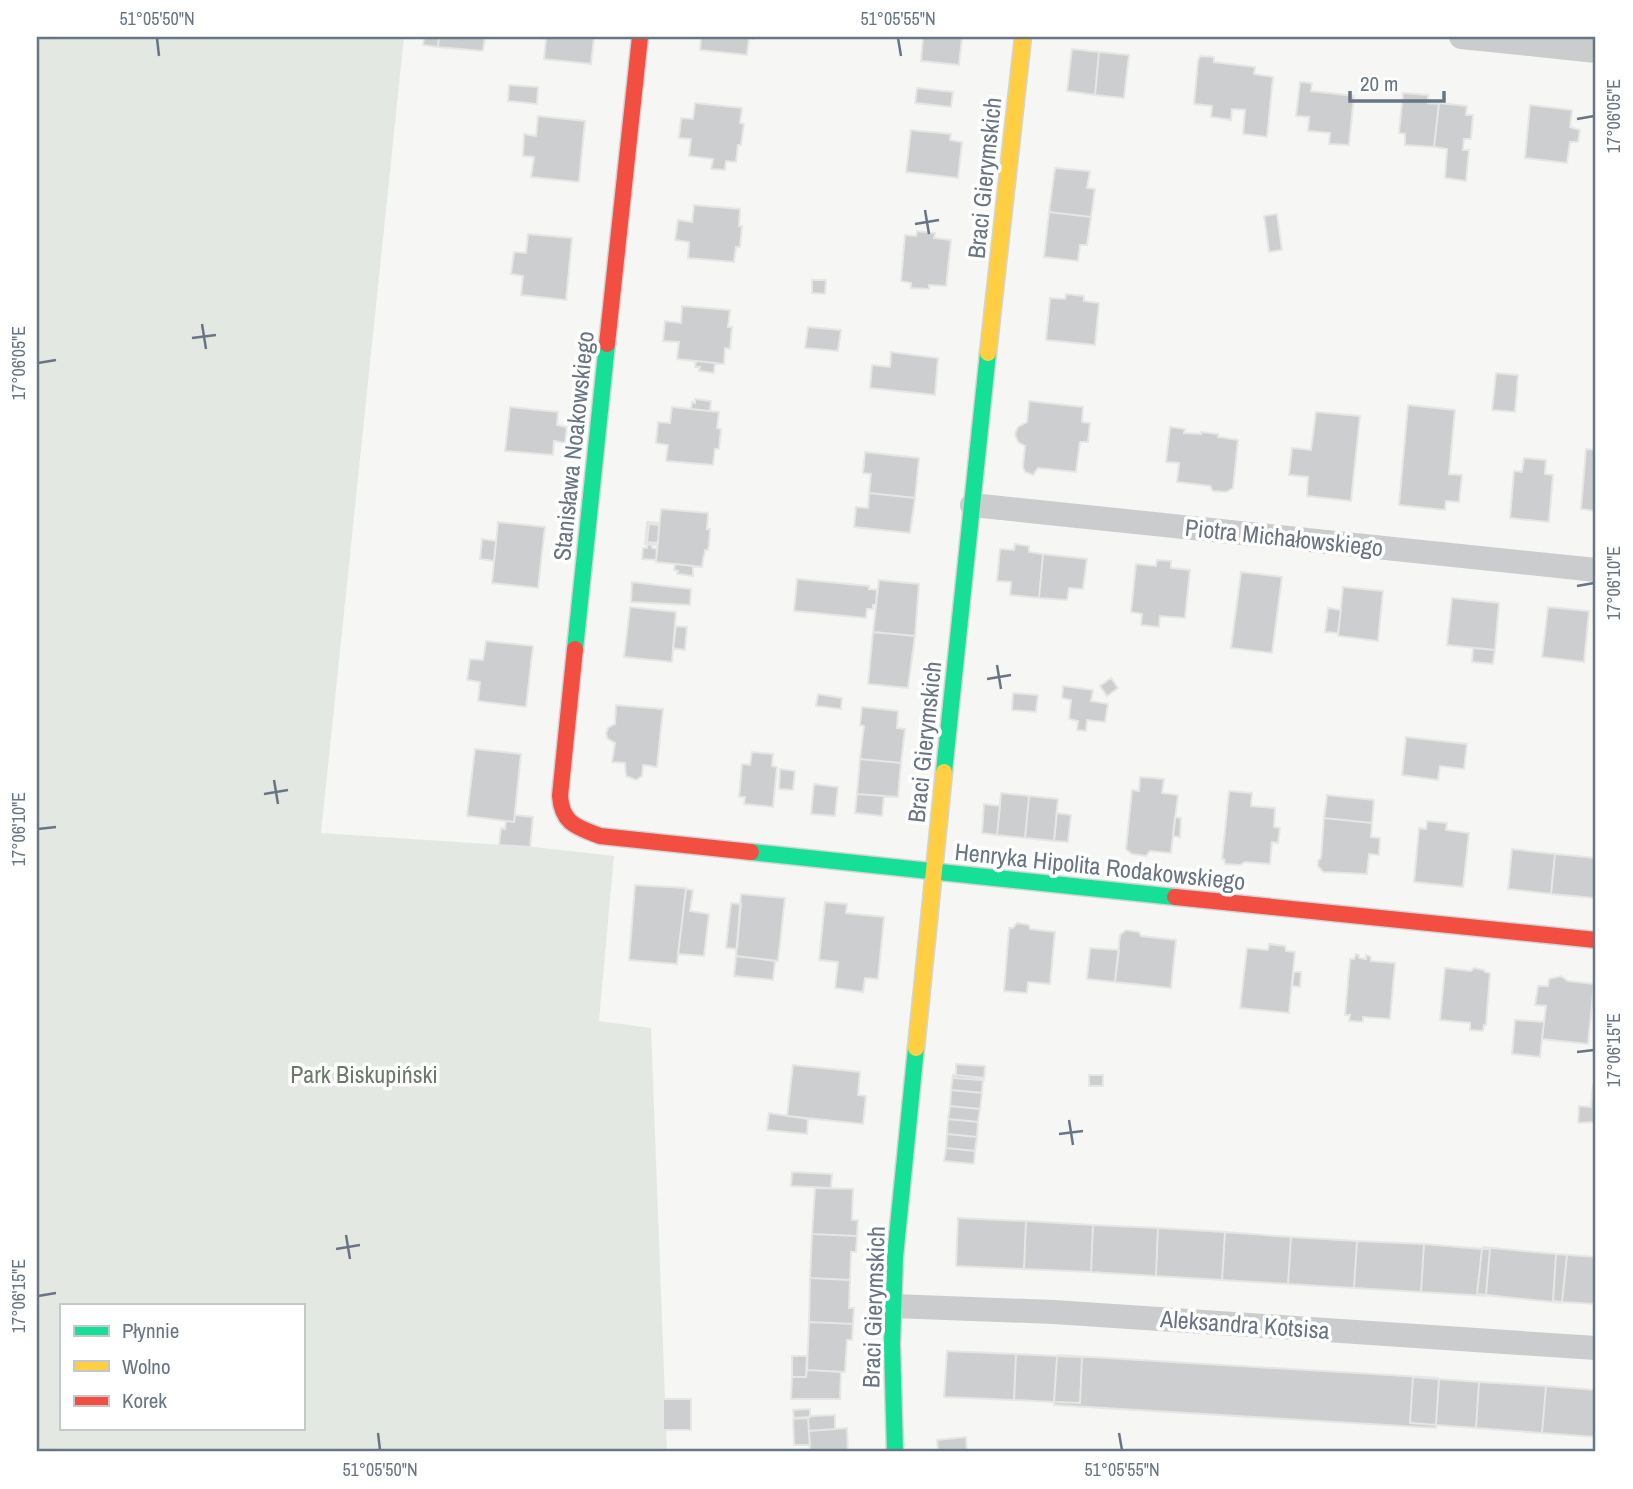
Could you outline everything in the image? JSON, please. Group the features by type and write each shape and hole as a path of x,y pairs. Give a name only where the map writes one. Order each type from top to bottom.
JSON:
{"street":[{"name":"Stanisława Noakowskiego","path":"600,836 575,828 565,821 559,804 640,37"},
{"name":"Braci Gierymskich","path":"895,1452 892,1344 895,1257 972,505 1024,37"},
{"path":"1461,37 1596,51"},
{"name":"Piotra Michałowskiego","path":"972,505 1596,570"},
{"name":"Henryka Hipolita Rodakowskiego","path":"600,836 1596,940"},
{"name":"Aleksandra Kotsisa","path":"893,1306 1054,1312 1596,1348"}],"green space":[{"name":"Park Biskupiński","path":"37,37 404,37 321,833 534,847 614,856 599,1021 651,1028 667,1452 37,1452"}],"building":[{"path":"424,37 439,37 438,47 423,45"},
{"path":"439,37 485,37 483,51 438,47"},
{"path":"535,37 594,37 591,64 544,59 546,39"},
{"path":"701,37 753,37 753,39 749,38 747,55 700,50"},
{"path":"923,37 962,37 959,65 921,61"},
{"path":"1072,49 1099,52 1095,95 1067,91"},
{"path":"1099,52 1129,55 1124,98 1095,95"},
{"path":"1200,56 1214,57 1214,62 1255,67 1254,74 1273,77 1267,137 1243,134 1245,110 1232,109 1231,120 1211,117 1212,106 1194,104"},
{"path":"1300,82 1312,83 1311,91 1354,96 1349,145 1329,144 1330,133 1308,131 1309,117 1296,116"},
{"path":"509,85 538,87 537,104 508,101"},
{"path":"917,88 953,92 951,107 915,103"},
{"path":"1403,93 1428,95 1428,103 1439,104 1434,147 1405,145 1405,134 1399,133"},
{"path":"695,103 742,108 740,123 744,124 741,145 738,145 736,162 726,161 725,170 711,169 713,159 689,156 691,139 679,138 681,118 693,119"},
{"path":"1439,103 1467,106 1466,115 1473,115 1471,139 1464,139 1463,150 1469,150 1466,181 1445,178 1447,149 1434,147"},
{"path":"1530,105 1572,110 1570,127 1580,130 1578,142 1570,142 1567,163 1525,158"},
{"path":"538,116 585,121 579,182 531,177 534,157 523,156 524,134 536,136"},
{"path":"911,130 951,134 950,140 962,142 958,178 906,172"},
{"path":"1055,168 1090,171 1087,188 1095,189 1091,217 1049,212"},
{"path":"694,205 740,209 740,247 736,247 734,262 688,258 689,242 675,240 678,220 692,222"},
{"path":"1049,212 1091,217 1087,245 1080,245 1078,261 1044,257"},
{"path":"1277,214 1282,250 1269,252 1264,216"},
{"path":"917,231 935,233 934,238 951,240 946,286 911,288 911,283 901,281 905,235 916,236"},
{"path":"528,234 572,238 566,300 521,295 523,276 511,274 514,252 526,253"},
{"path":"812,280 826,280 825,294 812,293"},
{"path":"1066,294 1084,296 1084,301 1099,303 1095,345 1046,340 1050,298 1065,299"},
{"path":"682,306 730,310 730,349 725,348 724,364 677,359 679,342 663,341 665,321 681,323"},
{"path":"808,327 841,330 838,351 805,348"},
{"path":"891,352 938,358 935,395 870,388 872,365 890,367"},
{"path":"696,361 715,363 714,373 699,371 700,367 695,367"},
{"path":"1496,373 1518,375 1515,412 1492,410"},
{"path":"695,399 711,401 710,411 691,409"},
{"path":"1029,401 1083,407 1082,422 1090,423 1088,442 1080,442 1076,472 1038,468 1033,475 1025,472 1025,446 1018,442 1015,434 1018,427 1027,422"},
{"path":"1408,405 1455,410 1449,474 1462,475 1459,502 1446,501 1445,510 1399,505"},
{"path":"510,407 558,412 557,425 567,427 565,443 554,441 553,455 505,451"},
{"path":"672,407 719,412 719,449 715,449 713,465 666,461 668,445 656,443 658,422 670,423"},
{"path":"1316,412 1360,416 1351,501 1307,496 1308,477 1289,475 1292,448 1311,450"},
{"path":"1170,427 1185,429 1184,433 1218,434 1218,437 1238,440 1233,488 1226,492 1213,491 1210,486 1177,482 1179,463 1166,462"},
{"path":"1586,449 1596,450 1596,511 1581,509"},
{"path":"865,452 919,458 915,498 869,493 871,474 863,473"},
{"path":"1524,458 1546,460 1545,474 1553,475 1549,522 1510,518 1514,471 1522,472"},
{"path":"869,493 915,498 910,533 854,527 856,507 868,508"},
{"path":"661,509 708,513 709,545 708,550 705,550 702,567 656,562"},
{"path":"498,522 545,527 538,588 492,583"},
{"path":"647,522 660,523 649,524 647,542 657,545 645,544"},
{"path":"649,524 659,525 658,543 647,542"},
{"path":"482,539 496,541 494,561 480,559"},
{"path":"648,544 657,549 656,560 642,559 643,548 647,548"},
{"path":"1015,544 1029,546 1029,552 1043,554 1039,598 1010,595 1011,582 997,581 1000,549 1014,550"},
{"path":"1043,554 1087,559 1083,589 1069,588 1067,600 1039,598"},
{"path":"1157,560 1171,561 1171,568 1190,570 1185,618 1160,616 1159,627 1141,625 1142,614 1131,612 1136,564 1156,566"},
{"path":"675,564 693,566 693,576 677,574 678,571 674,570"},
{"path":"1241,572 1282,577 1272,653 1231,648"},
{"path":"797,579 869,586 869,589 877,590 876,605 873,605 873,609 867,609 866,618 794,611"},
{"path":"879,580 919,584 915,636 873,632"},
{"path":"632,582 691,589 690,605 631,602"},
{"path":"1343,587 1383,591 1378,641 1338,636"},
{"path":"1452,598 1499,603 1495,650 1447,645"},
{"path":"630,607 676,612 672,662 624,657"},
{"path":"1548,607 1589,611 1584,662 1542,657"},
{"path":"1328,608 1341,610 1338,633 1325,632"},
{"path":"676,626 687,627 685,650 673,648"},
{"path":"873,632 915,636 908,688 868,684"},
{"path":"486,641 533,646 526,707 478,701 480,682 467,680 470,659 483,660"},
{"path":"1473,648 1495,650 1493,664 1472,662"},
{"path":"1111,678 1118,688 1107,696 1100,686"},
{"path":"1063,686 1093,690 1091,701 1108,704 1105,722 1087,720 1086,731 1077,730 1078,721 1069,719 1071,700 1062,698"},
{"path":"1013,693 1038,695 1036,712 1012,710"},
{"path":"818,694 842,698 841,709 816,706"},
{"path":"616,705 663,709 657,767 643,765 642,776 636,780 626,776 625,763 612,762 615,743 608,739 606,734 608,728 615,724"},
{"path":"862,707 898,711 897,728 905,729 901,763 860,759 864,726 860,725"},
{"path":"1406,737 1467,744 1464,769 1440,766 1438,780 1402,775"},
{"path":"475,749 521,754 514,822 467,816"},
{"path":"752,752 773,754 772,766 777,767 773,807 744,804 745,797 739,797 742,764 750,765"},
{"path":"860,759 901,763 898,797 857,794"},
{"path":"780,769 795,771 793,790 779,789"},
{"path":"1140,777 1164,779 1162,793 1178,795 1171,853 1150,851 1146,856 1132,854 1126,849 1132,790 1139,791"},
{"path":"814,784 838,787 835,816 811,814"},
{"path":"1229,791 1252,793 1251,806 1275,808 1274,827 1280,828 1278,843 1272,842 1270,864 1225,864 1222,859"},
{"path":"1001,793 1029,796 1025,838 997,835"},
{"path":"857,794 884,796 882,816 855,813"},
{"path":"1327,795 1374,800 1372,823 1324,818"},
{"path":"1029,796 1058,799 1054,841 1025,838"},
{"path":"984,804 1000,806 997,835 982,833"},
{"path":"1057,813 1071,815 1068,842 1054,841"},
{"path":"515,815 533,817 530,847 499,845 501,828 505,829 506,821 514,822"},
{"path":"1175,817 1181,818 1180,837 1173,836"},
{"path":"1324,818 1372,823 1371,837 1380,838 1379,855 1369,854 1367,874 1323,872 1318,866"},
{"path":"1427,821 1447,823 1446,830 1469,833 1463,887 1414,882 1419,828 1426,829"},
{"path":"1512,849 1555,854 1551,894 1508,889"},
{"path":"1555,854 1596,858 1594,898 1551,894"},
{"path":"635,885 686,888 677,964 629,960"},
{"path":"686,889 693,890 690,911 709,914 704,956 678,954"},
{"path":"741,894 785,898 778,961 736,956"},
{"path":"825,902 847,904 846,913 884,917 878,979 865,978 863,992 835,988 838,962 819,960"},
{"path":"731,903 741,904 737,949 726,948"},
{"path":"1017,923 1029,925 1030,929 1055,932 1050,984 1028,982 1027,993 1004,991 1009,928 1013,928"},
{"path":"1126,930 1139,932 1141,936 1176,940 1171,988 1115,982 1120,935"},
{"path":"1269,944 1285,946 1286,951 1295,952 1289,1013 1240,1008 1247,948 1268,950"},
{"path":"1090,948 1119,950 1115,982 1087,979"},
{"path":"1356,954 1359,958 1366,959 1366,955 1370,956 1371,961 1395,963 1390,1019 1363,1017 1363,1022 1349,1021 1350,1015 1345,1015 1350,959 1354,959"},
{"path":"736,956 775,961 773,980 734,976"},
{"path":"1445,968 1471,971 1474,968 1490,973 1486,1025 1483,1031 1470,1030 1470,1023 1440,1020"},
{"path":"1294,972 1301,972 1300,987 1292,986"},
{"path":"1561,976 1568,981 1594,984 1588,1044 1542,1039 1546,1006 1535,1005 1538,986 1548,986 1549,979"},
{"path":"1515,1020 1544,1022 1540,1057 1512,1054"},
{"path":"956,1064 985,1066 984,1081 983,1078 956,1075"},
{"path":"793,1065 860,1072 858,1095 866,1096 863,1124 787,1116"},
{"path":"953,1075 956,1075 955,1078 983,1080 982,1093 951,1090"},
{"path":"956,1075 983,1078 983,1080 955,1078"},
{"path":"1089,1075 1103,1075 1103,1086 1089,1086"},
{"path":"1593,1085 1596,1085 1596,1122 1578,1123 1579,1106 1591,1107"},
{"path":"951,1090 982,1093 980,1109 950,1106"},
{"path":"950,1106 980,1109 978,1122 948,1119"},
{"path":"769,1113 808,1119 807,1134 767,1130"},
{"path":"948,1119 978,1122 977,1137 947,1134"},
{"path":"947,1134 977,1137 975,1151 946,1148"},
{"path":"946,1148 975,1151 974,1164 944,1161"},
{"path":"792,1172 832,1174 831,1188 791,1186"},
{"path":"815,1188 853,1189 852,1220 858,1220 857,1236 812,1234"},
{"path":"958,1218 1026,1221 1024,1269 956,1266"},
{"path":"1026,1221 1093,1225 1091,1272 1024,1269"},
{"path":"1093,1225 1158,1228 1156,1276 1091,1272"},
{"path":"1158,1228 1225,1232 1222,1280 1156,1276"},
{"path":"1225,1232 1291,1237 1288,1284 1222,1280"},
{"path":"812,1234 857,1236 856,1252 851,1252 850,1280 810,1278"},
{"path":"1291,1237 1357,1241 1354,1288 1288,1284"},
{"path":"1357,1241 1424,1244 1421,1292 1354,1288"},
{"path":"1424,1244 1482,1249 1477,1294 1487,1296 1421,1292"},
{"path":"1482,1247 1556,1254 1553,1301 1562,1303 1486,1295 1490,1249"},
{"path":"1482,1249 1490,1249 1486,1295 1477,1294"},
{"path":"1556,1254 1567,1255 1562,1302 1553,1301"},
{"path":"1556,1254 1596,1257 1596,1304 1562,1302 1567,1255"},
{"path":"810,1278 850,1280 849,1308 854,1308 853,1324 809,1322"},
{"path":"809,1322 853,1324 852,1340 847,1340 845,1372 807,1370"},
{"path":"947,1351 1016,1354 1014,1400 944,1397"},
{"path":"1016,1354 1057,1356 1054,1402 1014,1400"},
{"path":"1057,1355 1439,1378 1413,1377 1410,1423 1436,1425 1436,1428 1054,1405 1054,1402 1080,1403 1082,1357"},
{"path":"792,1356 807,1356 806,1377 792,1377"},
{"path":"1057,1356 1082,1357 1080,1403 1054,1402"},
{"path":"807,1370 841,1372 840,1399 791,1399 792,1377 806,1377"},
{"path":"1413,1377 1439,1379 1436,1425 1410,1423"},
{"path":"1439,1379 1479,1382 1476,1428 1436,1425"},
{"path":"1479,1382 1546,1386 1542,1433 1476,1428"},
{"path":"1546,1386 1596,1390 1596,1437 1542,1433"},
{"path":"663,1399 691,1399 691,1430 663,1430"},
{"path":"810,1409 810,1417 794,1418 793,1410"},
{"path":"835,1415 835,1429 809,1431 810,1416"},
{"path":"808,1418 810,1445 794,1445 793,1419"},
{"path":"847,1428 848,1452 810,1452 809,1431"},
{"path":"966,1437 967,1452 938,1452 937,1440"}],"traffic: fast":[{"path":"575,649 607,344"},
{"path":"944,772 988,353"},
{"path":"751,852 1175,897"},
{"path":"895,1452 892,1344 895,1257 916,1048"}],"traffic: slow":[{"path":"988,353 1023,37"},
{"path":"916,1048 944,772"}],"traffic: jam":[{"path":"607,344 640,37"},
{"path":"575,649 560,796 567,819 600,836 751,852"},
{"path":"1175,897 1596,940"}]}
